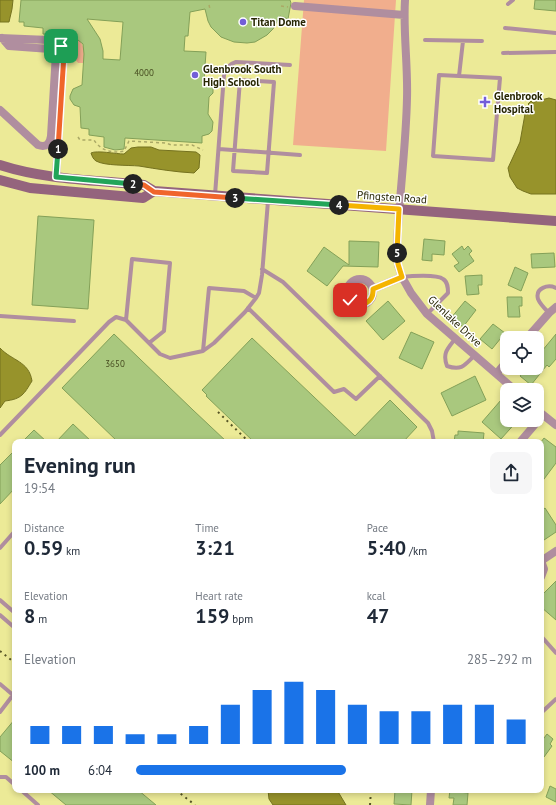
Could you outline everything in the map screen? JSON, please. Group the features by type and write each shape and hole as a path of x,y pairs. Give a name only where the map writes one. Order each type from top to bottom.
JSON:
{"main road":[{"name":"Pfingsten Road","path":"0,165 56,177 144,185 154,192 556,221"},
{"name":"Pfingsten Road","path":"0,180 30,188 143,198 154,192"},
{"path":"0,186 13,183"}],"street":[{"name":"Glenlake Drive","path":"405,0 404,15 407,55 407,98 399,209 397,247 398,264 402,277 411,293 427,314 508,383"},
{"path":"292,6 404,15"},
{"path":"0,110 38,145 45,146 50,141 56,53 53,49 9,46 1,38"},
{"path":"1,38 53,41 58,43 64,49 56,177"},
{"path":"373,289 402,277"},
{"path":"533,331 556,307"},
{"path":"497,373 500,369"},
{"path":"544,415 556,425"},
{"path":"522,439 530,427"},
{"path":"544,559 556,551"},
{"path":"430,805 431,793"}],"lane":[{"path":"508,4 513,0"},
{"path":"506,28 556,33"},
{"path":"425,40 482,41"},
{"path":"459,76 463,41"},
{"path":"503,53 556,52"},
{"path":"214,196 224,74 228,66 236,62 290,65"},
{"path":"439,75 459,76 500,78 493,160 433,156 439,75"},
{"path":"240,80 274,82 269,152 267,173 233,171 240,80"},
{"path":"219,149 300,154"},
{"path":"0,435 109,322 116,317 126,320 160,354 170,358 203,350 214,343 248,308 259,293 268,200"},
{"path":"126,320 132,260 170,263 164,332 149,343"},
{"path":"262,269 283,282 428,423 432,431 433,439"},
{"path":"402,277 441,277 445,280 448,286 448,293 427,314"},
{"path":"549,313 539,302 538,296 544,286 552,286 556,288"},
{"path":"203,350 209,288 244,291 256,298"},
{"path":"248,308 334,392 344,389 356,399 380,376"},
{"path":"0,316 74,321"},
{"path":"456,338 446,351 444,359 447,366 454,368 463,367 475,355"},
{"path":"0,548 12,534"},
{"path":"0,600 12,610"},
{"path":"0,615 12,625"},
{"path":"544,639 556,653"},
{"path":"0,684 12,694"},
{"path":"0,712 12,696"},
{"path":"544,711 556,699"},
{"path":"0,777 6,777 12,782"},
{"path":"24,793 38,805"}],"path":[{"path":"277,6 292,6"},
{"path":"279,19 287,23"},
{"path":"78,137 80,140 94,140 97,144 113,152 124,151 129,142 192,145 204,150"}],"shaded area":[{"path":"0,0 13,0 9,22 0,22"},
{"path":"304,0 396,0 386,151 293,145"},
{"path":"67,35 73,36 82,44 84,48 84,63 78,63 69,46"},
{"path":"549,98 556,100 556,194 531,194 517,188 510,177 508,168 520,142 525,114 530,106 528,104 531,101 533,103"},
{"path":"138,147 196,152 200,155 199,168 194,173 139,166 105,164 95,160 91,153 102,152 124,154 131,148"},
{"path":"0,348 24,365 30,374 32,381 22,395 15,399 5,401 0,408"},
{"path":"268,793 339,793 346,805 273,805 269,799"}],"building":[{"name":"Glenbrook South High School","path":"21,0 290,0 291,3 288,19 280,16 273,29 267,35 255,42 247,43 234,42 221,37 211,27 205,9 190,12 188,36 185,36 184,51 206,52 204,81 210,84 213,89 213,93 209,97 208,114 213,122 212,131 209,134 202,136 202,143 125,138 124,149 115,150 104,147 104,137 89,135 89,129 81,128 80,107 74,105 70,99 73,89 82,85 84,54 83,44 73,36 43,34 43,28 24,26 24,22 19,22","holes":["87,19 123,22 120,60 103,59 100,39"]},
{"path":"535,0 556,0 556,11 534,9"},
{"path":"38,216 94,220 88,309 32,305"},
{"path":"424,239 445,241 444,255 432,254 432,261 422,260"},
{"path":"349,241 379,242 378,267 343,266 327,286 307,271 324,247 349,265"},
{"path":"462,246 464,250 468,246 472,251 469,254 474,261 459,272 454,266 459,263 452,254"},
{"path":"554,253 555,267 532,268 531,254"},
{"path":"515,267 528,273 521,291 508,285"},
{"path":"482,275 482,285 478,285 479,294 467,295 465,276"},
{"path":"507,297 522,297 522,306 519,306 520,317 508,317"},
{"path":"388,301 405,321 383,340 366,321"},
{"path":"465,301 476,310 463,327 451,318"},
{"path":"493,324 502,331 500,331 500,339 492,349 480,339"},
{"path":"411,332 434,342 422,369 399,358"},
{"path":"114,334 224,439 115,439 62,388"},
{"path":"556,334 556,359 549,367 547,365 544,369 544,349"},
{"path":"252,338 355,436 390,400 417,427 406,439 251,439 206,396 207,395 202,390"},
{"path":"539,375 533,383 529,383 520,376"},
{"path":"475,376 486,400 452,416 441,393"},
{"path":"500,401 500,427 512,427 501,439 482,422"},
{"path":"73,424 89,439 59,439"},
{"path":"34,430 44,439 25,439"},
{"path":"458,431 484,433 483,439 454,439 455,435 458,435"},
{"path":"544,438 556,447 556,463 544,479 544,439"},
{"path":"12,453 12,491 0,504 0,465"},
{"path":"545,508 556,525 556,532 544,540"},
{"path":"556,581 556,620 544,610 544,593"},
{"path":"12,723 12,761 0,751 0,737"},
{"path":"547,734 553,739 550,744 552,746 544,757 544,738"},
{"path":"550,786 556,789 556,802 546,797"},
{"path":"52,793 142,793 156,805 66,805"},
{"path":"395,793 412,793 411,805 394,804"},
{"path":"450,793 468,793 467,805 453,805 454,798 449,798"}],"railway":[{"path":"218,412 246,439"},
{"path":"0,651 12,661"},
{"path":"180,793 195,805"},
{"path":"370,805 371,793"}],"place":[{"name":"Titan Dome","path":"243,22"},
{"name":"Glenbrook South High School","path":"195,75"},
{"name":"Glenbrook Hospital","path":"485,102"}],"route":[{"path":"61,46 64,49 64,54 56,177 144,185 154,192 399,209 397,247 398,264 402,277 373,289 372,298 366,304 361,305 353,303 350,300"}]}
